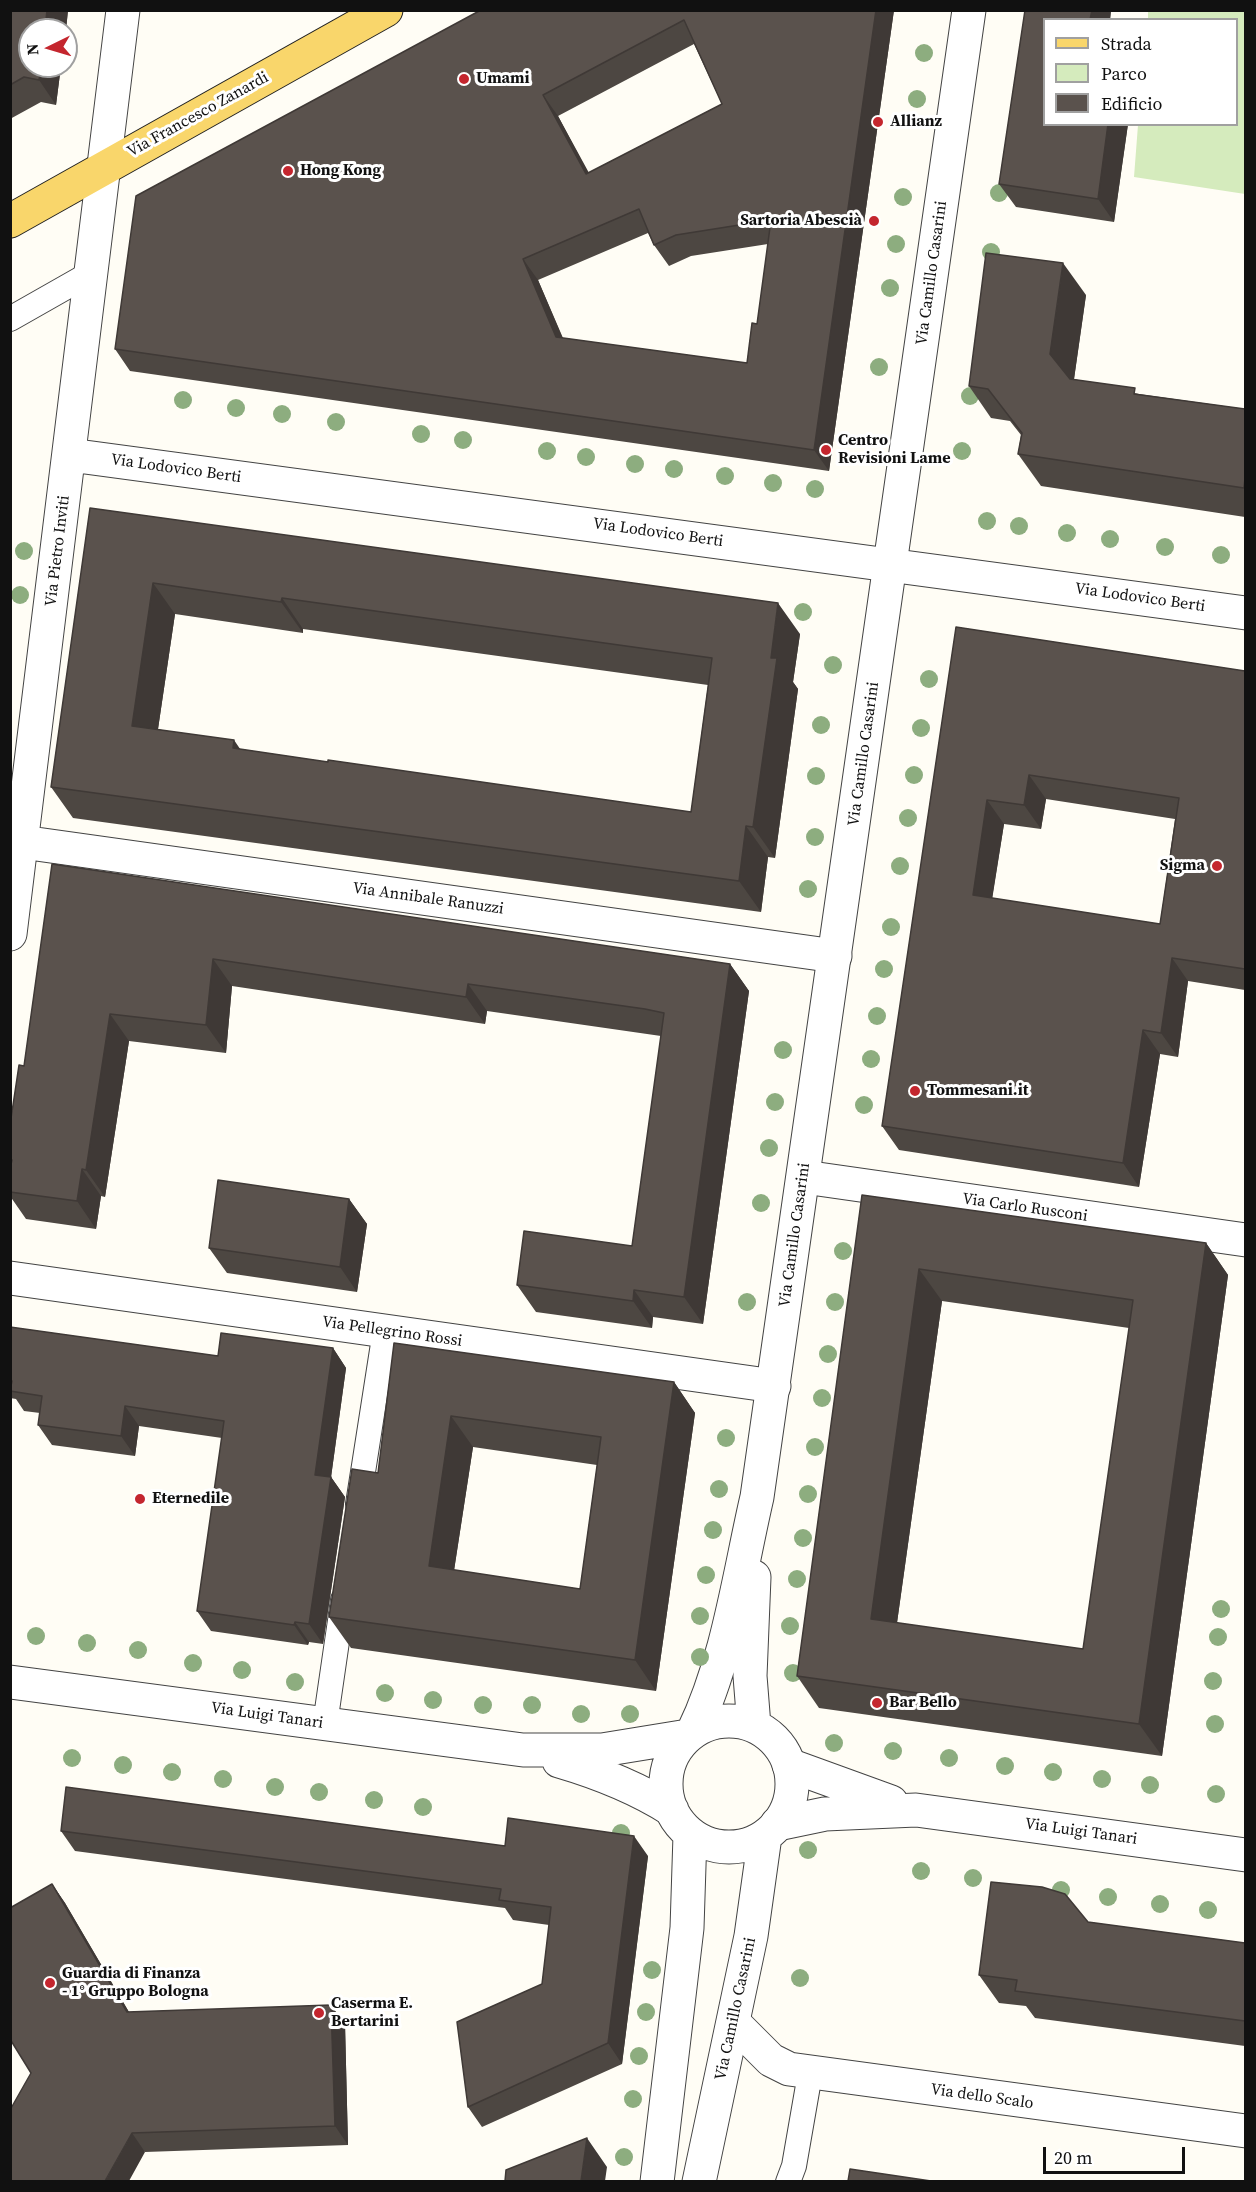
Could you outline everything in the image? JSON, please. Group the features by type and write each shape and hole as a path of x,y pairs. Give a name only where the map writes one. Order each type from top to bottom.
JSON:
{"main road":[{"name":"Via Francesco Zanardi","path":"10,221 386,10"}],"street":[{"name":"Via Pietro Inviti","path":"10,934 123,10"},
{"name":"Via Camillo Casarini","path":"691,1734 707,1703 723,1647 757,1497 969,10"},
{"name":"Via Lodovico Berti","path":"70,455 1245,613"},
{"name":"Via Annibale Ranuzzi","path":"22,842 835,956"},
{"name":"Via Carlo Rusconi","path":"804,1177 1245,1240"},
{"name":"Via Pellegrino Rossi","path":"10,1278 774,1386"},
{"name":"Via Camillo Casarini","path":"754,1726 750,1676 757,1497"},
{"name":"Via Luigi Tanari","path":"10,1682 523,1750 602,1750 691,1734"},
{"path":"657,2181 687,1928 681,1822 666,1791 667,1770 674,1752 691,1734 708,1724 723,1721 754,1726 781,1749 789,1765 790,1796 771,1830 747,1844 727,1847 708,1844 681,1822"},
{"name":"Via Luigi Tanari","path":"523,1750 601,1773 639,1789 681,1822"},
{"name":"Via Luigi Tanari","path":"789,1765 817,1777 916,1810"},
{"name":"Via Luigi Tanari","path":"771,1830 825,1814 916,1810 1245,1855"},
{"name":"Via Camillo Casarini","path":"699,2181 735,2024 771,1830"},
{"name":"Via dello Scalo","path":"735,2024 771,2060 789,2069 810,2074 1245,2131"}],"lane":[{"path":"10,319 91,273"},
{"path":"355,1526 385,1331"},
{"path":"325,1724 348,1572"},
{"path":"788,2181 795,2166 810,2074"}],"green space":[{"path":"1148,11 1245,11 1245,194 1134,177 1138,126 1238,126 1238,18 1148,18"}],"building":[{"path":"10,10 47,10 46,18 18,18 18,78 22,78 10,85"},
{"path":"481,10 876,10 814,450 115,349 136,196","holes":["684,20 722,104 586,174 543,95","639,209 654,245 676,235 771,220 757,324 752,323 747,363 556,337 523,259"]},
{"path":"1025,10 1092,10 1090,18 1043,18 1043,126 1108,126 1098,199 999,184"},
{"path":"986,253 1063,263 1050,354 1070,379 1135,388 1134,394 1245,409 1244,488 1018,454 1022,433 988,389 969,386"},
{"path":"90,508 778,603 771,658 777,658 753,827 746,826 739,881 51,787","holes":["153,583 281,602 282,598 712,658 691,812 233,748 234,740 132,726"]},
{"path":"956,627 1245,671 1245,969 1172,958 1161,1033 1143,1030 1123,1163 882,1126","holes":["1029,775 1179,798 1160,924 973,895 987,800 1024,805"]},
{"path":"52,864 730,964 684,1297 634,1290 633,1301 517,1285 524,1231 632,1246 664,1013 645,1009 468,984 466,997 213,959 206,1025 110,1014 86,1170 82,1169 77,1201 10,1192 12,1160 10,1160 10,1125 19,1065 24,1066"},
{"path":"218,1180 349,1199 340,1267 209,1248"},
{"path":"862,1195 1206,1243 1139,1724 797,1676","holes":["919,1269 1133,1300 1083,1649 871,1619"]},
{"path":"10,1327 218,1356 221,1333 333,1348 315,1475 331,1477 309,1624 295,1622 294,1625 197,1611 224,1421 125,1406 121,1436 38,1425 42,1396 10,1391 12,1381 10,1381"},
{"path":"394,1343 674,1382 635,1660 329,1617 352,1469 378,1473","holes":["451,1416 601,1437 580,1589 429,1566"]},
{"path":"66,1787 505,1846 508,1818 634,1836 608,2043 468,2107 457,2022 542,1984 551,1907 499,1900 501,1889 61,1831"},
{"path":"991,1882 1042,1887 1065,1894 1088,1922 1245,1943 1245,2021 1015,1991 1017,1980 979,1975"},
{"path":"52,1884 127,2012 331,2005 335,2126 132,2133 105,2181 10,2181 10,2110 31,2073 10,2039 10,1908"},
{"path":"587,2138 581,2181 505,2181 506,2170"},
{"path":"850,2169 931,2181 848,2181"}],"place":[{"name":"Umami","path":"464,79"},
{"name":"Allianz","path":"878,122"},
{"name":"Hong Kong","path":"288,171"},
{"name":"Sartoria Abescià","path":"874,221"},
{"name":"Centro Revisioni Lame","path":"826,450"},
{"name":"Sigma","path":"1217,866"},
{"name":"Tommesani.it","path":"915,1091"},
{"name":"Eternedile","path":"140,1499"},
{"name":"Bar Bello","path":"877,1703"},
{"name":"Guardia di Finanza - 1° Gruppo Bologna","path":"50,1983"},
{"name":"Caserma E. Bertarini","path":"319,2013"}]}
